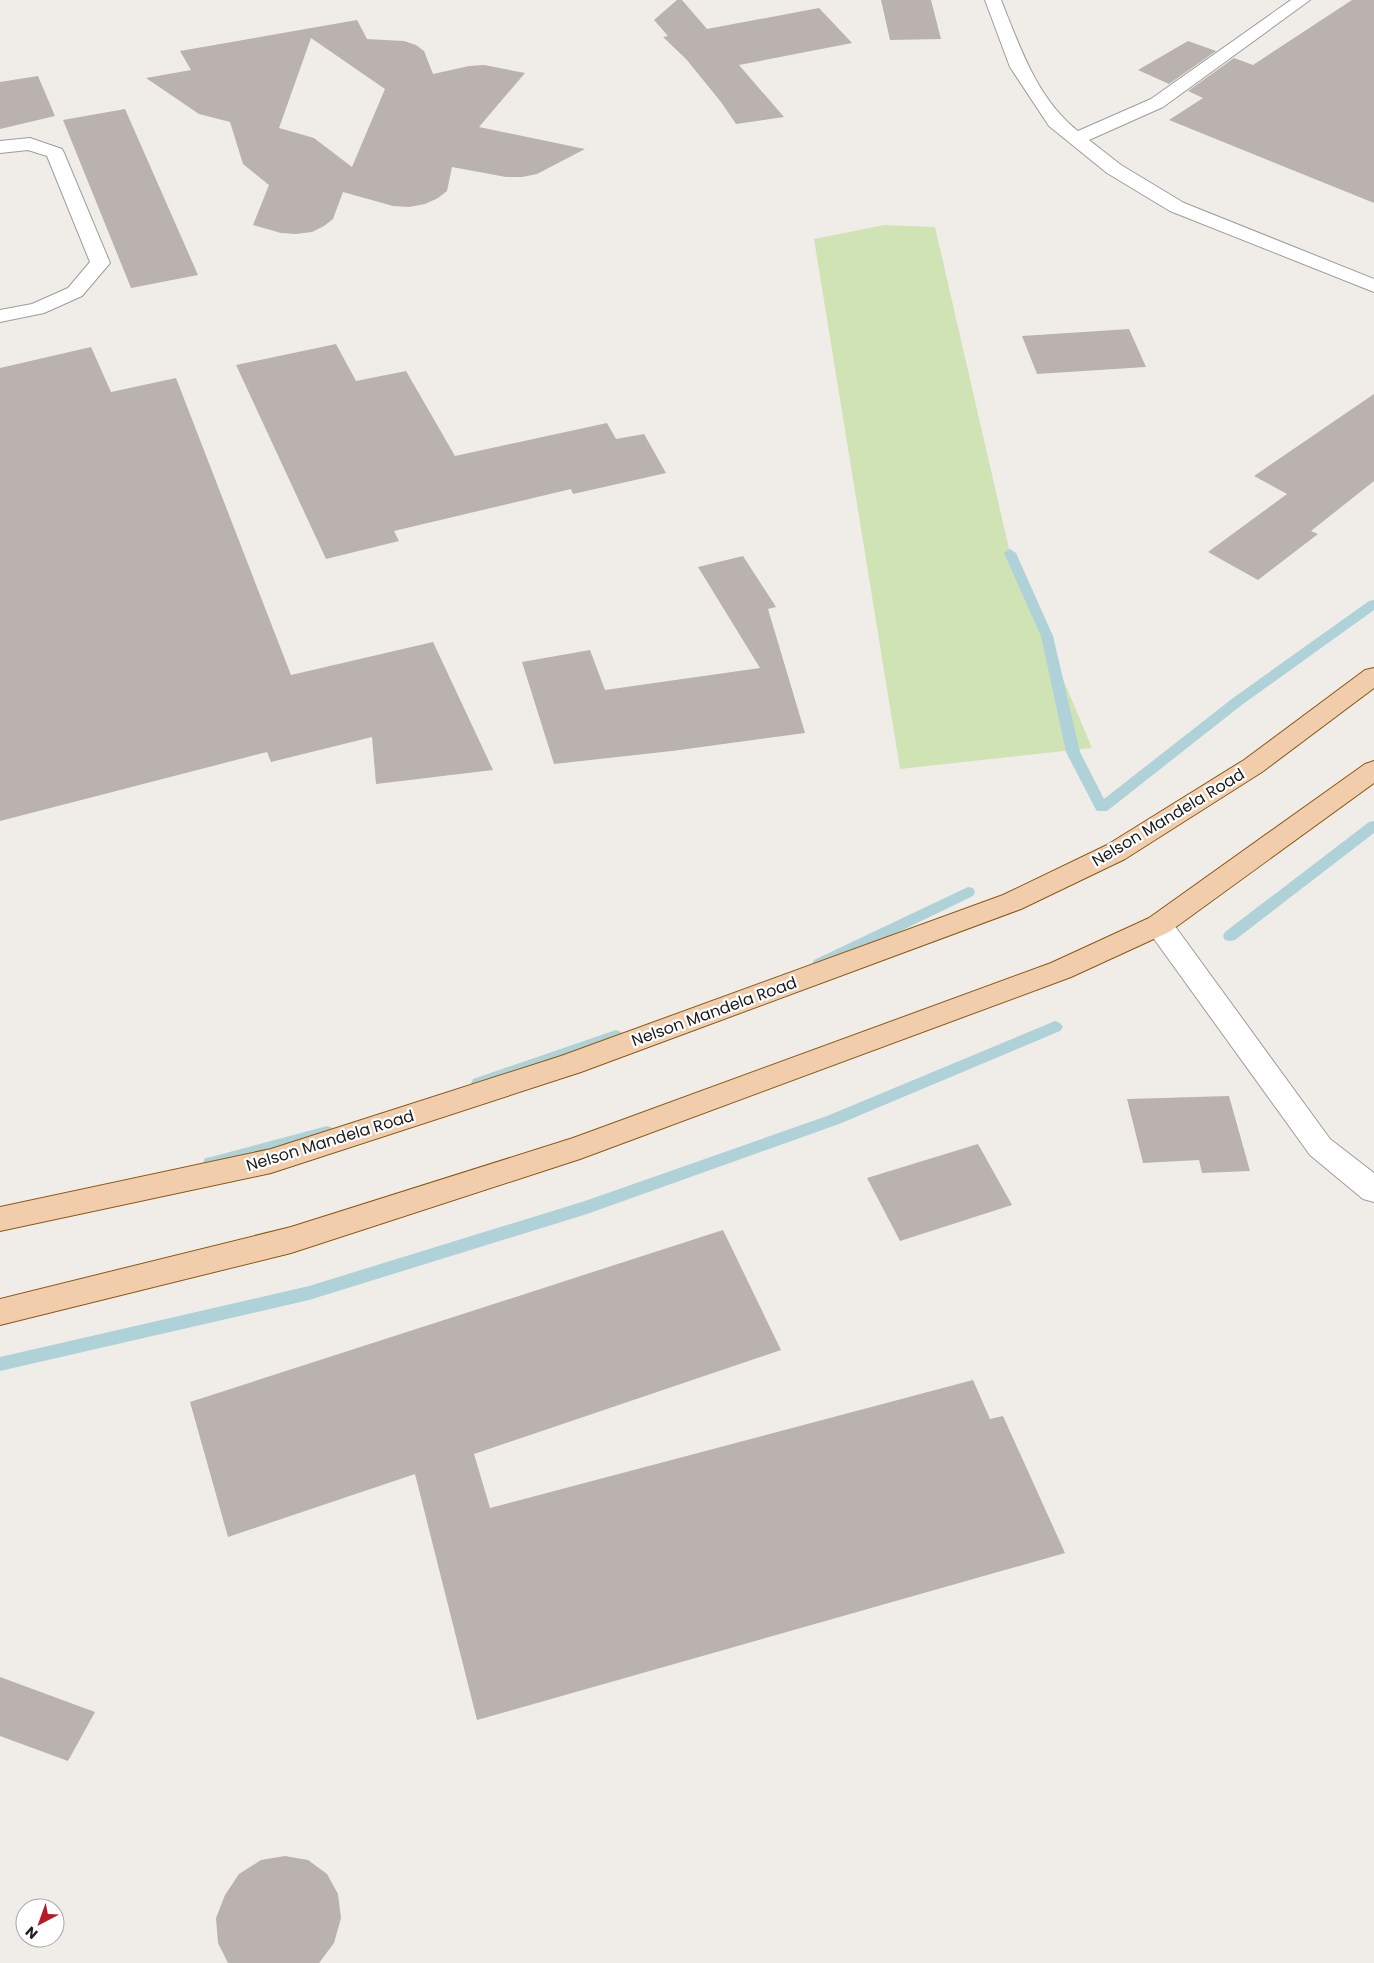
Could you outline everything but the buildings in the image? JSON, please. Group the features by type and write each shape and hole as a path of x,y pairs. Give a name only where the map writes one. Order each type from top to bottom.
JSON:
{"main road":[{"name":"Nelson Mandela Road","path":"0,1220 271,1161 571,1064 1012,902 1116,852 1221,787 1253,766 1374,676"},
{"path":"0,1312 291,1240 580,1147 1060,970 1160,925 1374,770"}],"lane":[{"path":"993,0 1018,67 1055,122 1114,169 1177,207 1374,286"},
{"path":"1076,139 1158,102 1302,0"},
{"path":"0,147 30,144 56,153 100,263 75,292 37,309 0,316"},
{"path":"1160,925 1320,1146 1374,1190"}],"green space":[{"path":"884,225 935,227 1010,553 1092,748 900,769 814,239"}],"waterway":[{"path":"1010,553 1047,636 1073,752 1102,808 1238,701 1374,604"},
{"path":"1230,936 1374,826"},
{"path":"819,964 968,892"},
{"path":"0,1364 309,1293 587,1207 833,1120 1055,1027"},
{"path":"479,1083 616,1036"},
{"path":"211,1163 327,1132"}]}
